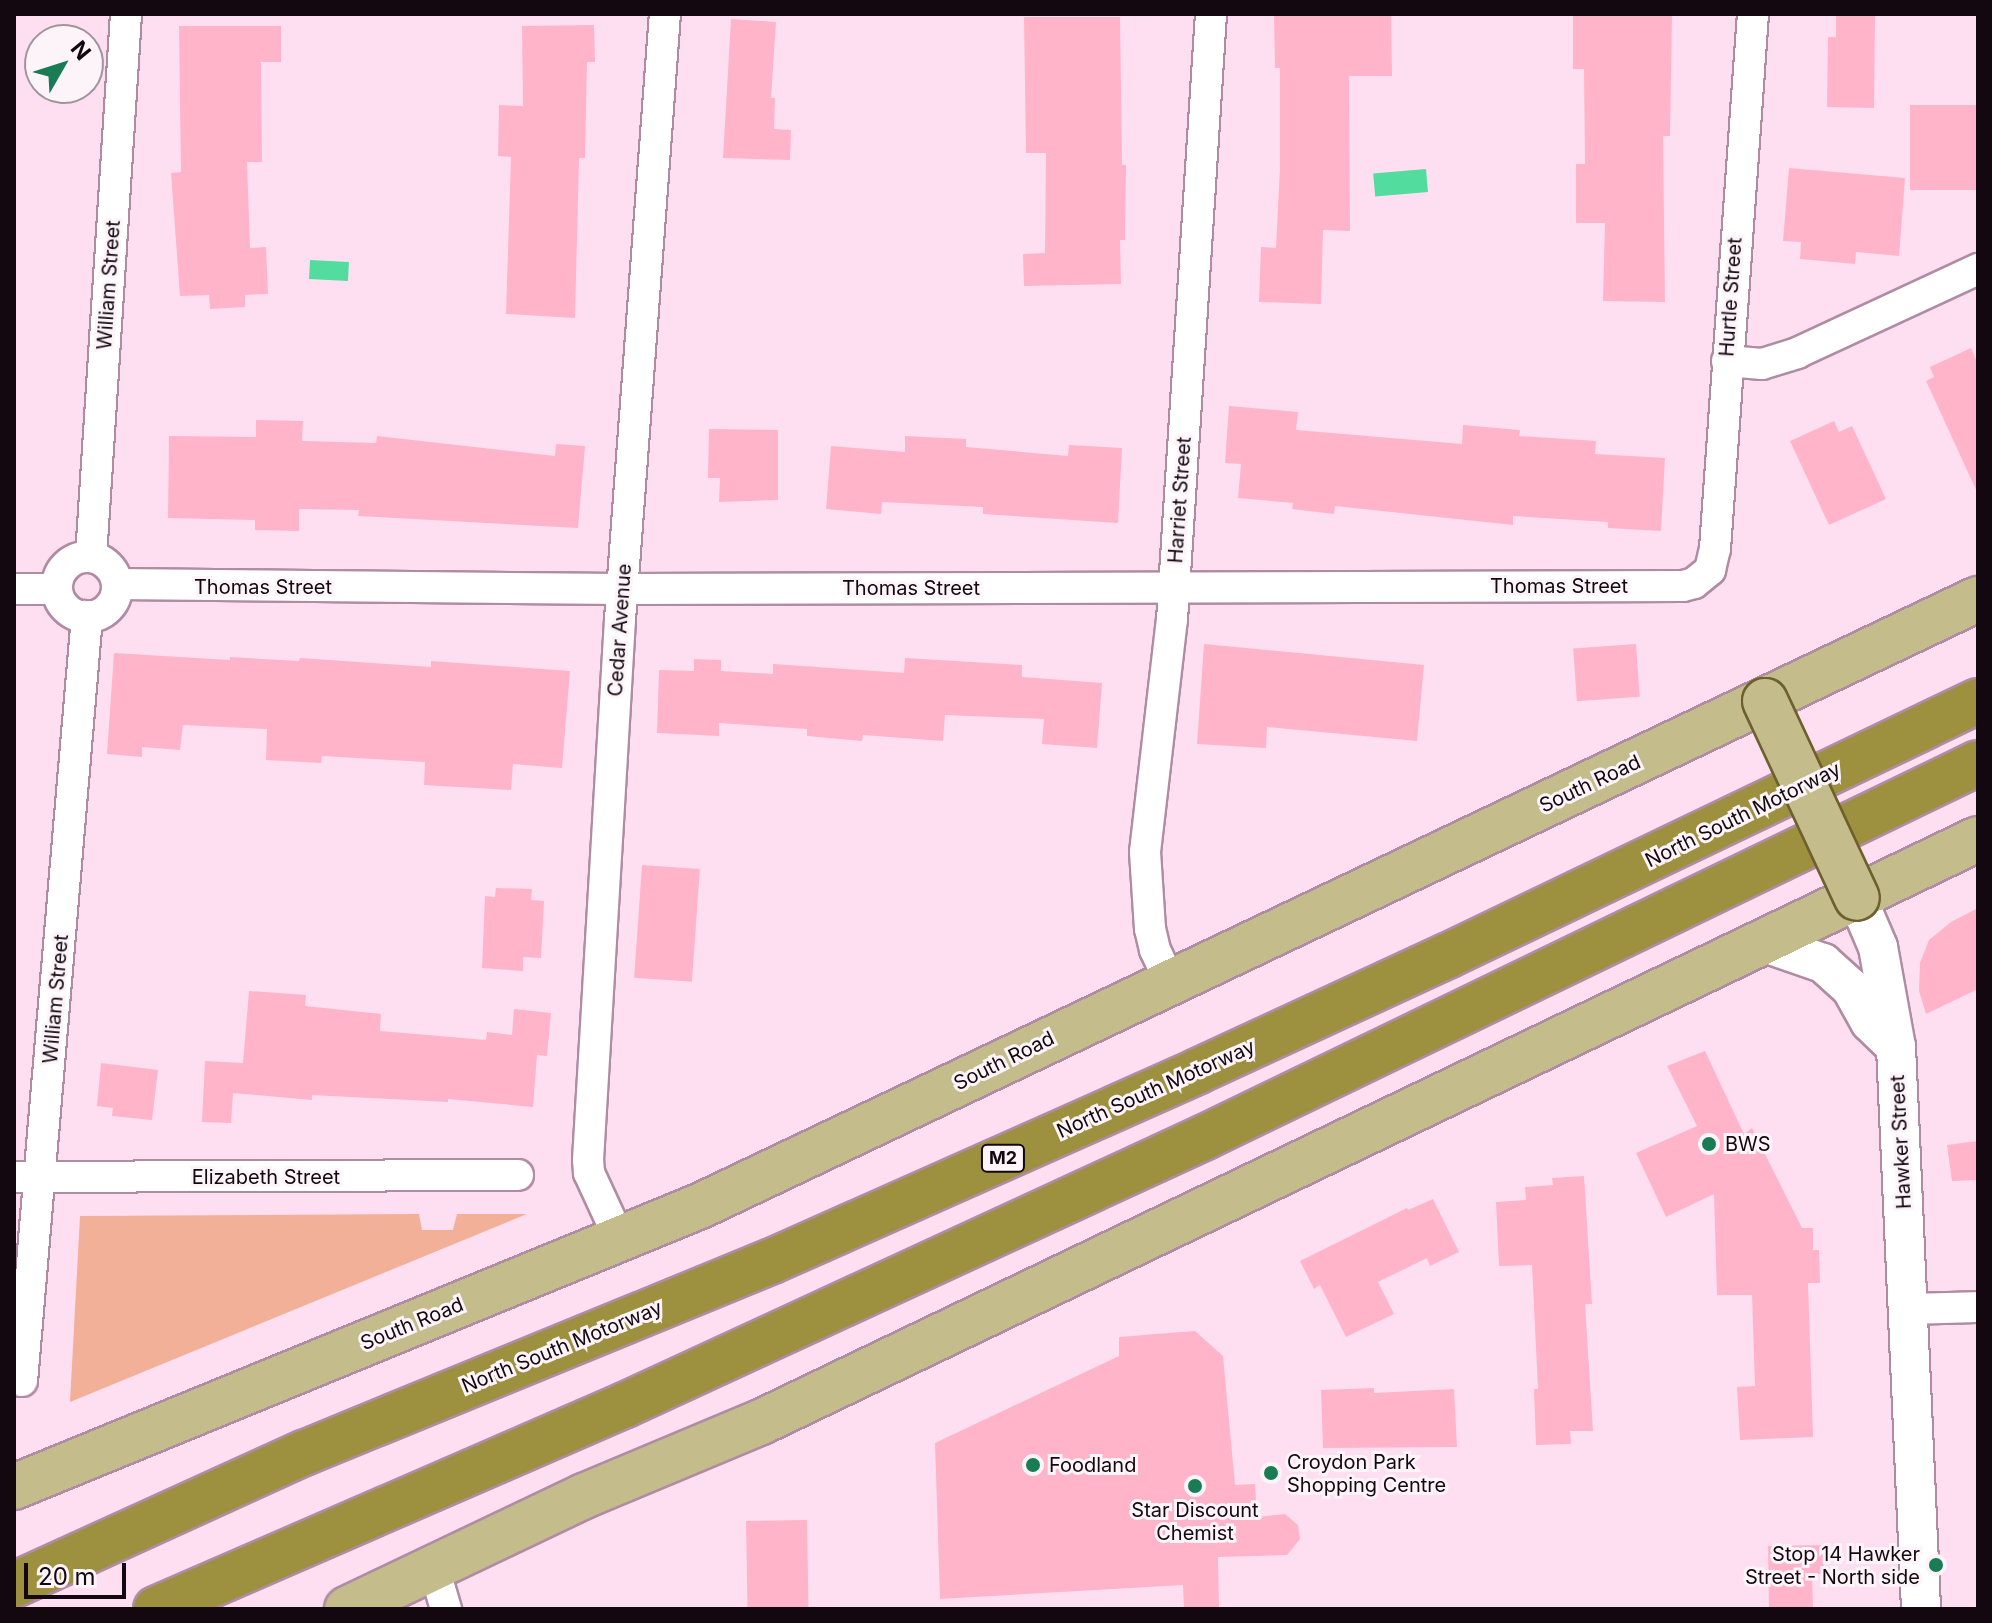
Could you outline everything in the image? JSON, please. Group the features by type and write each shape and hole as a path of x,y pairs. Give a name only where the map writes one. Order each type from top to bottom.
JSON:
{"highway":[{"name":"North South Motorway","path":"14,1585 304,1453 772,1261 1198,1071 1462,950 1978,701"},
{"path":"156,1609 625,1405 1205,1137 1978,763"}],"main road":[{"name":"South Road","path":"14,1487 700,1206 1978,599"},
{"name":"Hawker Street","path":"1765,701 1857,898"},
{"path":"347,1609 584,1496 761,1422 1978,839"}],"street":[{"name":"William Street","path":"91,557 126,14"},
{"name":"Cedar Avenue","path":"620,1240 589,1173 588,1160 622,589 665,14"},
{"name":"Harriet Street","path":"1170,982 1155,950 1150,929 1145,852 1174,586 1211,14"},
{"name":"Hurtle Street","path":"1703,578 1710,570 1715,549 1753,14"},
{"path":"1727,361 1762,364 1797,353 1978,269"},
{"path":"91,557 111,569 117,584 112,603 106,610 87,616 72,613 64,606 57,589 63,568 71,561 91,557"},
{"name":"Thomas Street","path":"117,584 622,589 1683,586 1703,578"},
{"path":"14,589 57,589"},
{"name":"William Street","path":"22,1381 28,1177 87,616"},
{"name":"Hawker Street","path":"1857,898 1878,947 1896,1047 1921,1609"},
{"path":"1762,942 1823,963 1851,988 1870,1022 1896,1047"},
{"name":"Elizabeth Street","path":"28,1177 518,1175"},
{"path":"1908,1309 1978,1307"},
{"path":"434,1568 446,1609"}],"shaded area":[{"path":"1426,169 1428,192 1375,197 1373,174"},
{"path":"310,260 349,262 348,281 309,279"},
{"path":"419,1214 422,1230 453,1230 457,1214 527,1214 70,1402 80,1216"}],"building":[{"path":"1274,14 1391,14 1392,76 1349,76 1350,231 1323,230 1321,304 1259,302 1261,247 1276,248 1280,68 1275,68"},
{"path":"1836,14 1875,14 1874,108 1827,107 1828,37 1836,37"},
{"path":"1573,15 1672,15 1670,136 1663,136 1665,302 1603,301 1605,223 1576,223 1576,164 1585,164 1584,69 1573,69"},
{"path":"1024,17 1120,17 1122,165 1126,165 1125,240 1120,240 1121,284 1024,286 1023,254 1045,253 1046,153 1026,153"},
{"path":"731,19 776,22 771,98 775,98 774,129 791,130 790,160 723,158"},
{"path":"594,25 595,62 587,62 585,158 579,158 575,318 506,314 511,157 498,156 499,105 523,106 522,26"},
{"path":"179,26 281,26 281,62 261,62 262,162 247,162 250,248 266,247 268,294 245,295 245,307 210,309 209,295 180,296 171,173 181,172"},
{"path":"1910,105 1978,105 1978,190 1910,190"},
{"path":"1789,168 1905,178 1899,256 1856,252 1855,264 1800,259 1801,242 1783,241"},
{"path":"1971,348 1978,364 1978,494 1926,381 1934,377 1930,367"},
{"path":"1229,406 1298,412 1296,430 1462,444 1463,425 1520,430 1519,436 1596,441 1595,454 1665,458 1661,531 1608,528 1608,522 1513,516 1513,525 1335,506 1334,514 1292,509 1293,503 1238,498 1241,464 1225,463"},
{"path":"256,420 303,421 302,441 376,443 377,436 555,456 556,444 585,446 578,528 358,516 359,510 299,509 299,531 255,530 255,520 168,518 169,436 256,437"},
{"path":"1834,421 1839,432 1852,426 1886,499 1829,525 1790,441"},
{"path":"709,429 778,430 778,500 719,502 720,478 708,478"},
{"path":"905,436 966,439 966,447 1068,456 1069,445 1122,448 1118,523 983,514 983,507 882,502 881,514 826,509 831,446 905,452"},
{"path":"1204,644 1424,665 1417,741 1267,727 1266,748 1197,744"},
{"path":"1636,644 1640,697 1577,701 1573,648"},
{"path":"114,653 230,660 230,657 299,661 300,658 431,667 431,661 570,671 562,768 513,764 511,790 424,785 425,762 322,756 321,763 266,760 267,729 183,725 180,750 142,747 142,757 107,754"},
{"path":"905,658 1022,665 1022,677 1102,683 1097,748 1042,744 1044,719 945,715 943,741 863,735 862,741 807,736 807,729 719,723 719,736 657,733 659,670 694,671 694,659 721,660 721,671 773,674 773,664 904,673"},
{"path":"642,865 700,869 692,982 634,978"},
{"path":"496,888 532,889 531,900 544,901 541,958 523,957 523,971 482,968 485,896 495,897"},
{"path":"1978,908 1978,989 1926,1014 1919,991 1920,963 1929,940 1951,922"},
{"path":"249,991 306,995 305,1006 381,1014 380,1031 486,1040 487,1032 512,1035 514,1009 551,1013 547,1056 537,1055 533,1107 448,1099 448,1102 312,1095 312,1100 233,1093 231,1123 202,1122 205,1061 243,1063"},
{"path":"1705,1051 1744,1134 1752,1128 1802,1228 1813,1228 1813,1250 1819,1250 1820,1283 1808,1283 1813,1437 1740,1440 1737,1387 1755,1386 1752,1295 1717,1295 1714,1194 1666,1217 1636,1153 1697,1126 1667,1066"},
{"path":"101,1063 158,1070 152,1120 112,1116 113,1108 97,1106"},
{"path":"1978,1141 1978,1180 1952,1181 1947,1145"},
{"path":"1584,1176 1592,1304 1585,1304 1593,1431 1570,1431 1571,1444 1536,1445 1534,1389 1538,1389 1532,1265 1499,1266 1496,1202 1526,1200 1525,1187 1553,1185 1552,1178"},
{"path":"1433,1199 1459,1252 1430,1266 1427,1258 1378,1282 1394,1314 1346,1337 1320,1285 1314,1289 1300,1261 1407,1208"},
{"path":"1195,1331 1223,1356 1235,1485 1255,1484 1257,1517 1285,1514 1298,1525 1300,1539 1287,1555 1218,1557 1219,1609 1184,1609 1183,1585 940,1599 935,1443 1119,1356 1119,1337"},
{"path":"1374,1388 1374,1393 1454,1389 1457,1447 1323,1448 1321,1390"},
{"path":"807,1520 809,1609 748,1609 746,1521"},
{"path":"1823,1545 1824,1574 1812,1574 1813,1608 1769,1609 1768,1546"}],"place":[{"name":"BWS","path":"1709,1144"},
{"name":"Foodland","path":"1033,1465"},
{"name":"Croydon Park Shopping Centre","path":"1271,1473"},
{"name":"Star Discount Chemist","path":"1195,1486"},
{"name":"Stop 14 Hawker Street - North side","path":"1936,1565"}]}
